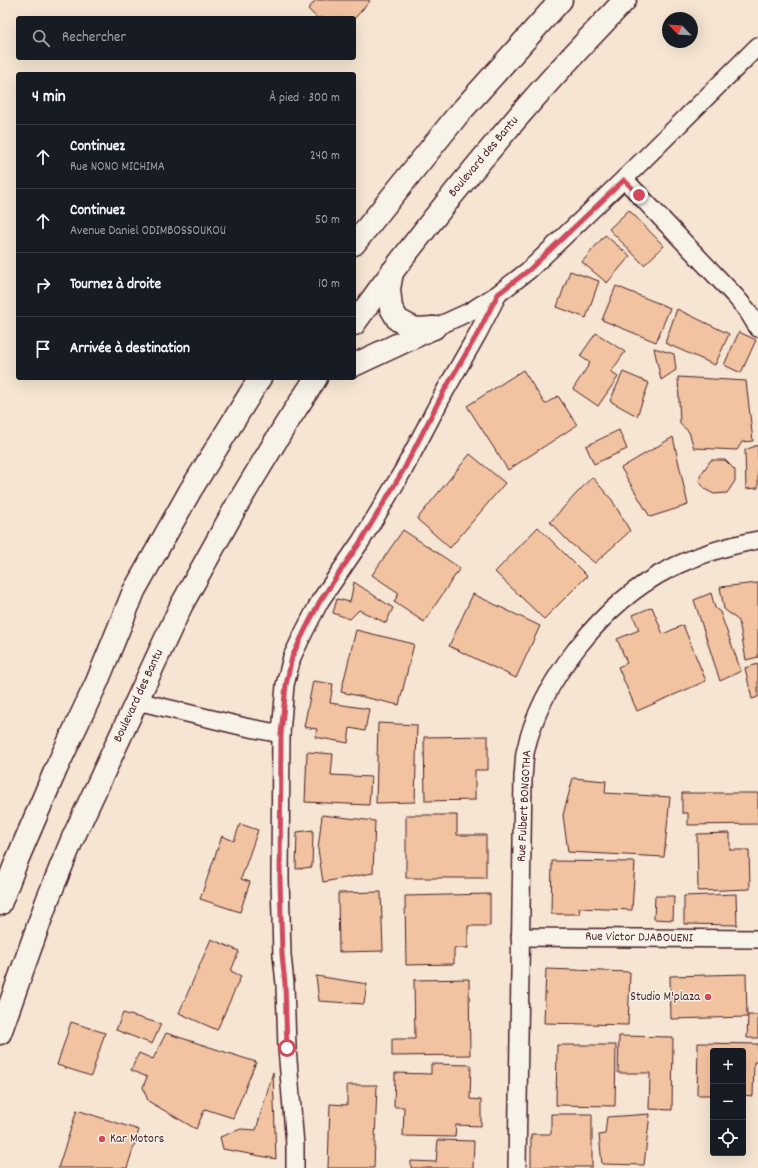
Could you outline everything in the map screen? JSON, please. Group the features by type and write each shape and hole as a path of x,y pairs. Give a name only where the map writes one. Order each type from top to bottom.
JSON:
{"highway":[{"path":"356,242 456,117 561,0"},
{"name":"Boulevard des Bantu","path":"356,321 420,235 531,102 625,0"},
{"path":"392,272 389,289 391,308 398,320 415,329 434,328"},
{"path":"356,364 434,328"},
{"path":"0,904 56,769 97,682 134,591 190,491 259,380"},
{"path":"312,384 324,380"},
{"name":"Boulevard des Bantu","path":"0,1034 47,901 72,840 180,606 249,485 312,384"}],"street":[{"path":"434,328 471,311 498,294 529,270 624,180 758,46"},
{"path":"624,180 735,296 747,310 758,328"},
{"path":"295,1168 295,1145 287,1048 285,984 282,954 280,872 281,734 286,685 292,657 320,601 361,541 385,501 498,294"},
{"name":"Rue Fulbert BONGOTHA","path":"517,1168 523,777 525,754 536,716 547,693 560,672 590,633 608,614 647,583 668,570 717,549 758,540"},
{"path":"137,701 245,727 281,734"},
{"name":"Rue Victor DJABOUENI","path":"520,937 758,939"}],"building":[{"path":"316,0 370,1 356,17 315,16 308,9"},
{"path":"629,210 664,246 644,265 609,229"},
{"path":"605,235 630,256 607,283 582,262"},
{"path":"570,271 599,281 586,318 557,307"},
{"path":"616,286 670,308 656,342 602,320"},
{"path":"677,309 729,334 715,365 665,343"},
{"path":"739,332 756,340 741,373 724,365"},
{"path":"596,333 625,352 611,372 618,377 598,406 573,389 590,363 580,356"},
{"path":"654,348 674,354 676,370 661,380"},
{"path":"523,370 545,404 558,396 577,425 508,470 467,406"},
{"path":"623,372 649,383 637,416 610,401"},
{"path":"678,377 746,381 753,441 742,442 737,450 694,448 689,432 680,424"},
{"path":"619,430 627,449 594,464 586,446"},
{"path":"673,437 688,505 650,517 621,468"},
{"path":"758,445 758,488 746,489 745,450"},
{"path":"470,454 505,483 450,548 417,519"},
{"path":"711,460 725,460 735,470 735,481 727,493 714,494 706,490 699,481 701,474"},
{"path":"592,477 612,500 630,531 595,563 569,542 550,522"},
{"path":"538,527 587,576 544,619 495,572"},
{"path":"403,530 460,568 424,622 394,602 399,593 372,575"},
{"path":"354,582 393,608 386,623 359,610 350,619 333,613 337,599 350,602"},
{"path":"758,583 758,657 746,660 739,621 724,609 720,587"},
{"path":"711,593 715,608 720,612 741,671 720,681 694,600"},
{"path":"473,594 540,626 516,678 449,646"},
{"path":"652,607 663,634 683,625 706,681 637,711 618,667 627,663 617,639 639,630 633,615"},
{"path":"356,630 414,644 399,705 341,692"},
{"path":"758,664 758,697 752,699 745,668"},
{"path":"313,681 333,684 330,703 369,709 365,731 350,728 348,743 315,737 317,729 304,727"},
{"path":"378,723 417,725 415,802 376,803"},
{"path":"488,736 488,770 475,770 475,800 425,801 424,737"},
{"path":"307,752 333,754 331,775 371,777 369,805 305,802"},
{"path":"573,778 606,781 605,793 670,797 664,857 568,852 563,815"},
{"path":"682,793 758,793 758,824 688,825 688,813 682,813"},
{"path":"322,815 375,821 373,873 323,882 318,849"},
{"path":"406,815 457,815 457,835 486,835 486,878 406,878"},
{"path":"240,824 258,830 241,879 250,882 240,912 200,899 222,836 234,841"},
{"path":"313,830 312,867 296,869 297,832"},
{"path":"730,833 730,850 749,850 750,889 698,891 697,834"},
{"path":"552,861 635,862 632,910 579,908 580,914 551,914"},
{"path":"381,892 383,951 339,952 338,893"},
{"path":"490,894 490,926 468,926 468,948 454,948 454,964 406,965 405,896"},
{"path":"736,894 737,925 684,924 684,896"},
{"path":"655,896 674,896 673,920 654,919"},
{"path":"211,939 239,951 231,971 241,976 217,1030 179,1013"},
{"path":"546,969 630,972 628,1025 544,1023"},
{"name":"Studio M'plaza","path":"746,974 747,1017 671,1019 670,976"},
{"path":"316,976 367,984 364,1004 319,1001"},
{"path":"469,979 470,1055 392,1056 392,1039 415,1039 414,980"},
{"path":"123,1013 161,1024 152,1044 116,1030"},
{"path":"748,1015 758,1015 758,1038 747,1038"},
{"path":"71,1022 105,1033 91,1076 57,1065"},
{"path":"166,1033 256,1062 233,1118 205,1109 196,1129 148,1101 143,1087 147,1077 131,1070 139,1053 153,1059"},
{"path":"619,1036 673,1037 672,1110 649,1109 650,1073 618,1073"},
{"path":"698,1043 758,1044 758,1062 754,1062 753,1096 746,1095 746,1048 710,1048 710,1095 697,1095"},
{"path":"557,1045 616,1045 615,1106 556,1105"},
{"path":"431,1064 471,1065 470,1099 481,1100 481,1126 456,1125 455,1137 403,1136 404,1107 394,1107 395,1073 431,1074"},
{"path":"273,1072 276,1159 223,1149 220,1137 241,1129 256,1130"},
{"path":"347,1085 377,1085 374,1168 328,1168 330,1104 347,1105"},
{"name":"Kar Motors","path":"77,1110 139,1130 127,1168 58,1168"},
{"path":"551,1114 592,1114 592,1167 531,1167 531,1134 551,1134"},
{"path":"650,1114 644,1165 602,1164 599,1135 605,1134 607,1117"},
{"path":"438,1140 474,1141 473,1168 411,1168 411,1161 436,1162"}],"place":[{"name":"Studio M'plaza","path":"708,997"},
{"name":"Kar Motors","path":"102,1139"}],"route":[{"path":"287,1048 285,984 280,917 281,734 286,685 292,657 320,601 361,541 404,469 444,391 478,333 498,294 529,270 624,180 639,195"}]}
